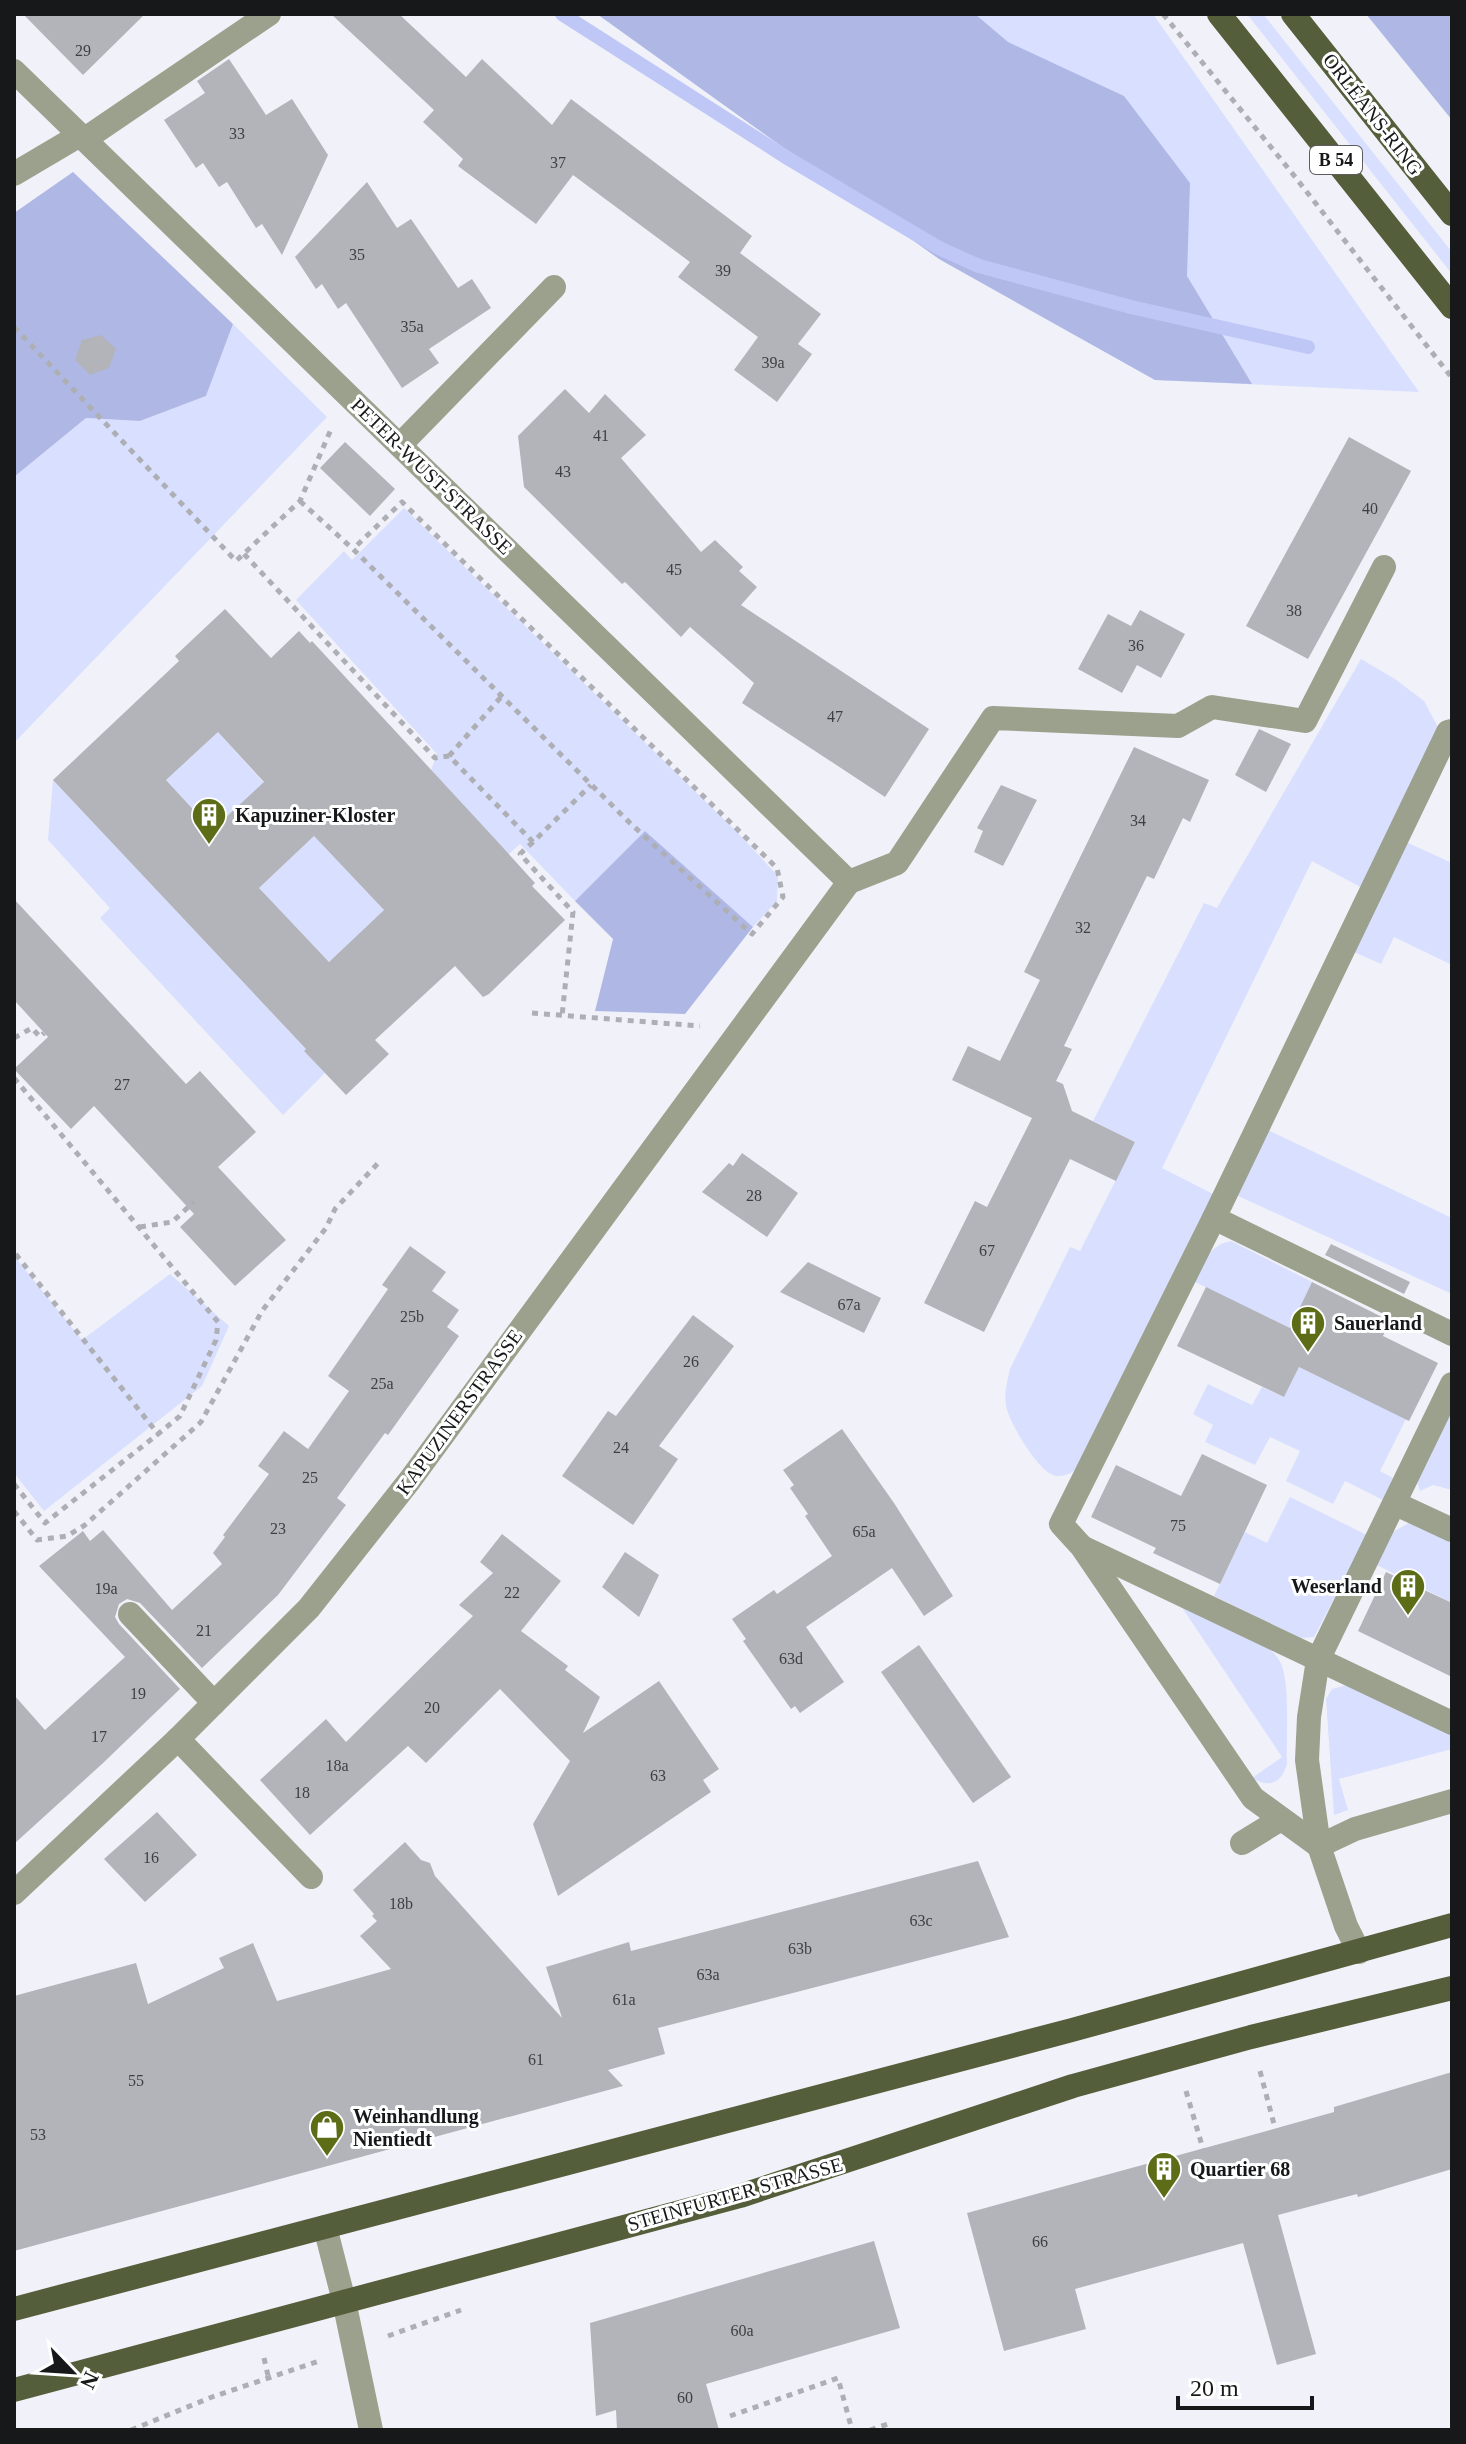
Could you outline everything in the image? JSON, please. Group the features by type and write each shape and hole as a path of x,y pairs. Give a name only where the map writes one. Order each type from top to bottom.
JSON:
{"main road":[{"name":"B 54","path":"1219,14 1452,307"},
{"name":"ORLÉANS-RING","path":"1293,14 1452,214"},
{"path":"14,2309 906,2075 1452,1925"},
{"name":"STEINFURTER STRASSE","path":"14,2390 740,2196 1073,2086 1251,2037 1452,1988"}],"street":[{"path":"14,174 82,137 269,14"},
{"name":"PETER-WUST-STRASSE","path":"14,71 849,882"},
{"path":"400,445 554,287"},
{"path":"849,882 897,863 993,718 1178,726 1212,707 1305,721 1384,567"},
{"path":"1319,1846 1253,1798 1082,1547 1061,1524 1214,1218 1448,732 1452,731"},
{"name":"KAPUZINERSTRASSE","path":"14,1893 178,1739 309,1608 410,1480 849,882"},
{"path":"1214,1218 1452,1334"},
{"path":"1359,1952 1346,1926 1319,1846 1307,1760 1309,1717 1318,1660 1452,1384"},
{"path":"1396,1504 1452,1530"},
{"path":"1082,1547 1452,1723"},
{"path":"130,1614 214,1703"},
{"path":"178,1739 311,1877"},
{"path":"1319,1846 1355,1829 1452,1801"},
{"path":"1242,1843 1281,1819"},
{"path":"325,2227 371,2430"}],"path":[{"path":"1163,14 1452,378"},
{"path":"14,327 236,561 300,501 332,426"},
{"path":"300,501 353,549 591,785 752,934 783,897 777,868 402,502 353,549"},
{"path":"244,554 435,758 449,756 501,697"},
{"path":"449,756 533,842"},
{"path":"562,1016 573,912 520,854 591,785"},
{"path":"532,1013 741,1030"},
{"path":"14,1038 32,1028 40,1037 44,1033"},
{"path":"14,1078 218,1322 216,1340 180,1416 158,1434 45,1523 14,1484"},
{"path":"14,1511 37,1540 67,1536 85,1525 201,1422 262,1311 326,1228 335,1209 381,1160"},
{"path":"139,1227 172,1222 194,1202"},
{"path":"14,1252 158,1434"},
{"path":"1260,2071 1275,2128"},
{"path":"1186,2091 1203,2149"},
{"path":"730,2416 838,2378 852,2430"},
{"path":"870,2430 888,2424"}],"shaded area":[{"path":"597,14 1153,14 1419,392 1155,380 939,259"},
{"path":"597,14 975,14 1008,42 1124,96 1190,183 1187,276 1252,384 1155,380 939,259"},
{"path":"1247,14 1263,14 1452,252 1452,274"},
{"path":"1366,14 1452,14 1452,120"},
{"path":"73,172 233,324 206,396 140,421 86,418 14,477 14,213"},
{"path":"233,324 327,417 14,743 14,477 86,418 140,421 206,396"},
{"path":"404,508 739,834 778,876 777,901 753,927 645,831 575,901 520,844 509,854 431,770 437,754 296,600 344,551 352,560"},
{"path":"1361,659 1424,701 1439,729 1362,888 1312,861 1162,1168 1213,1194 1083,1463 1071,1473 1056,1476 1041,1466 1019,1435 1008,1414 1006,1392 1010,1369 1070,1247 1080,1251 1135,1142 1093,1121 1204,903 1217,908"},
{"path":"218,732 264,783 212,830 166,780"},
{"path":"53,780 306,1049 304,1051 325,1073 283,1115 100,918 110,908 48,840"},
{"path":"645,831 753,927 685,1014 595,1011 613,939 575,901"},
{"path":"314,836 384,910 329,962 259,888"},
{"path":"1406,842 1452,863 1452,965 1394,937 1381,964 1354,952"},
{"path":"1268,1130 1452,1218 1452,1294 1236,1195"},
{"path":"1231,1241 1312,1282 1290,1328 1193,1281 1212,1251"},
{"path":"14,1256 82,1340 170,1274 229,1326 202,1386 44,1511 14,1473"},
{"path":"1299,1367 1406,1419 1380,1471 1393,1478 1383,1500 1345,1481 1333,1504 1286,1481 1300,1451 1270,1437 1255,1465 1205,1442 1213,1425 1193,1414 1208,1384 1252,1405 1262,1387 1284,1397"},
{"path":"1452,1409 1452,1490 1433,1485 1420,1491 1417,1481"},
{"path":"1290,1497 1367,1535 1314,1637 1301,1638 1214,1596 1245,1532 1267,1543"},
{"path":"1409,1523 1452,1541 1452,1603 1375,1564 1391,1533"},
{"path":"1179,1603 1252,1637 1276,1656 1282,1666 1287,1701 1287,1764 1278,1780 1264,1783 1252,1778 1282,1757"},
{"path":"1351,1684 1452,1735 1452,1749 1339,1779 1348,1810 1334,1815 1326,1699 1332,1689"}],"building":[{"path":"23,14 145,14 83,75"},
{"path":"331,14 399,14 466,77 482,59 552,125 571,99 752,236 740,253 821,314 798,344 812,354 777,402 734,370 758,337 678,277 690,262 573,175 536,224 458,166 463,159 423,122 434,110"},
{"path":"229,59 266,115 292,99 328,155 282,255 262,224 256,228 227,182 219,187 203,163 196,168 164,120 205,93 197,81"},
{"path":"367,182 397,228 411,219 458,288 472,279 491,308 429,349 439,363 402,388 346,303 338,309 322,284 316,289 295,257"},
{"path":"101,335 116,349 109,368 90,375 75,360 82,340"},
{"path":"565,389 589,413 605,394 646,435 621,458 701,552 715,540 743,567 739,571 757,587 741,605 929,729 885,797 742,703 754,683 690,627 681,637 625,582 622,584 524,487 518,436"},
{"path":"1349,437 1411,471 1308,659 1246,626"},
{"path":"345,442 395,489 370,516 320,468"},
{"name":"Kapuziner-Kloster","path":"225,609 271,658 299,631 310,643 312,641 497,841 535,883 532,886 565,920 483,997 455,966 375,1040 389,1054 346,1095 53,780 179,661 175,656","holes":["218,732 264,782 212,830 166,780","314,836 384,910 329,962 259,888"]},
{"path":"1140,610 1185,634 1161,678 1137,665 1122,693 1078,669 1108,614 1131,626"},
{"path":"1259,729 1291,744 1266,792 1235,775"},
{"path":"1134,747 1209,780 1190,822 1183,818 1154,879 1147,876 1064,1046 1072,1049 1056,1081 1063,1084 1072,1111 1135,1142 1116,1181 1070,1159 984,1332 924,1303 975,1201 987,1207 1032,1118 952,1080 968,1046 1000,1061 1040,980 1024,972"},
{"path":"1001,785 1037,800 1003,866 974,852 983,831 977,828"},
{"path":"14,899 186,1084 200,1071 256,1132 218,1167 286,1240 235,1286 180,1227 194,1214 94,1106 71,1129 14,1069 48,1037 14,1000"},
{"path":"742,1153 798,1193 767,1237 702,1192 729,1163 733,1166"},
{"path":"1331,1244 1410,1282 1404,1294 1325,1255"},
{"path":"410,1246 446,1272 432,1291 459,1310 447,1327 459,1336 388,1435 385,1433 337,1498 346,1505 278,1595 202,1668 140,1603 127,1599 119,1604 115,1617 119,1624 180,1689 14,1844 14,1695 45,1730 125,1657 39,1566 83,1531 90,1541 103,1530 172,1610 222,1564 213,1553 269,1474 258,1466 284,1431 308,1449 349,1391 328,1376 388,1289 382,1285"},
{"path":"808,1262 881,1298 864,1333 780,1292"},
{"name":"Sauerland","path":"1312,1282 1390,1321 1383,1336 1438,1363 1409,1421 1299,1367 1284,1397 1177,1346 1206,1287 1290,1328"},
{"path":"693,1315 734,1346 659,1446 678,1459 633,1525 562,1476 608,1411 616,1416"},
{"path":"842,1429 953,1596 924,1616 892,1568 806,1627 844,1682 800,1713 795,1706 791,1709 743,1641 746,1639 732,1619 774,1590 777,1594 832,1556 805,1516 808,1514 790,1488 794,1485 783,1470"},
{"path":"1202,1454 1267,1485 1220,1584 1153,1553 1156,1548 1091,1517 1116,1465 1181,1496"},
{"path":"502,1534 561,1581 521,1631 568,1666 565,1670 600,1697 583,1733 659,1681 719,1769 703,1780 711,1792 558,1896 533,1824 570,1761 500,1689 426,1763 408,1746 310,1835 260,1780 326,1719 346,1742 473,1616 459,1605 493,1573 480,1562"},
{"path":"625,1552 659,1575 639,1617 602,1587"},
{"name":"Weserland","path":"1386,1572 1452,1603 1452,1677 1358,1631"},
{"path":"919,1645 1011,1777 973,1803 881,1672"},
{"path":"157,1812 197,1855 145,1902 104,1859"},
{"path":"405,1842 421,1860 430,1863 435,1876 562,2018 546,1967 629,1942 631,1951 978,1861 1009,1937 658,2028 665,2054 608,2070 623,2086 14,2251 14,1996 136,1963 148,2004 224,1968 219,1958 253,1943 277,2001 391,1969 360,1936 377,1921 353,1890"},
{"path":"1452,2072 1452,2169 1358,2197 1357,2194 1278,2215 1316,2354 1277,2365 1243,2243 1075,2289 1086,2329 1004,2351 967,2213 1334,2112 1334,2107"},
{"path":"874,2241 900,2328 706,2384 719,2430 617,2430 616,2410 596,2416 590,2323"}],"waterway":[{"path":"562,14 789,159 939,248 979,266 1131,307 1308,347"}],"place":[{"name":"Kapuziner-Kloster","path":"209,846"},
{"name":"Sauerland","path":"1308,1354"},
{"name":"Weserland","path":"1408,1617"},
{"name":"Weinhandlung Nientiedt","path":"327,2158"},
{"name":"Quartier 68","path":"1164,2200"}]}
